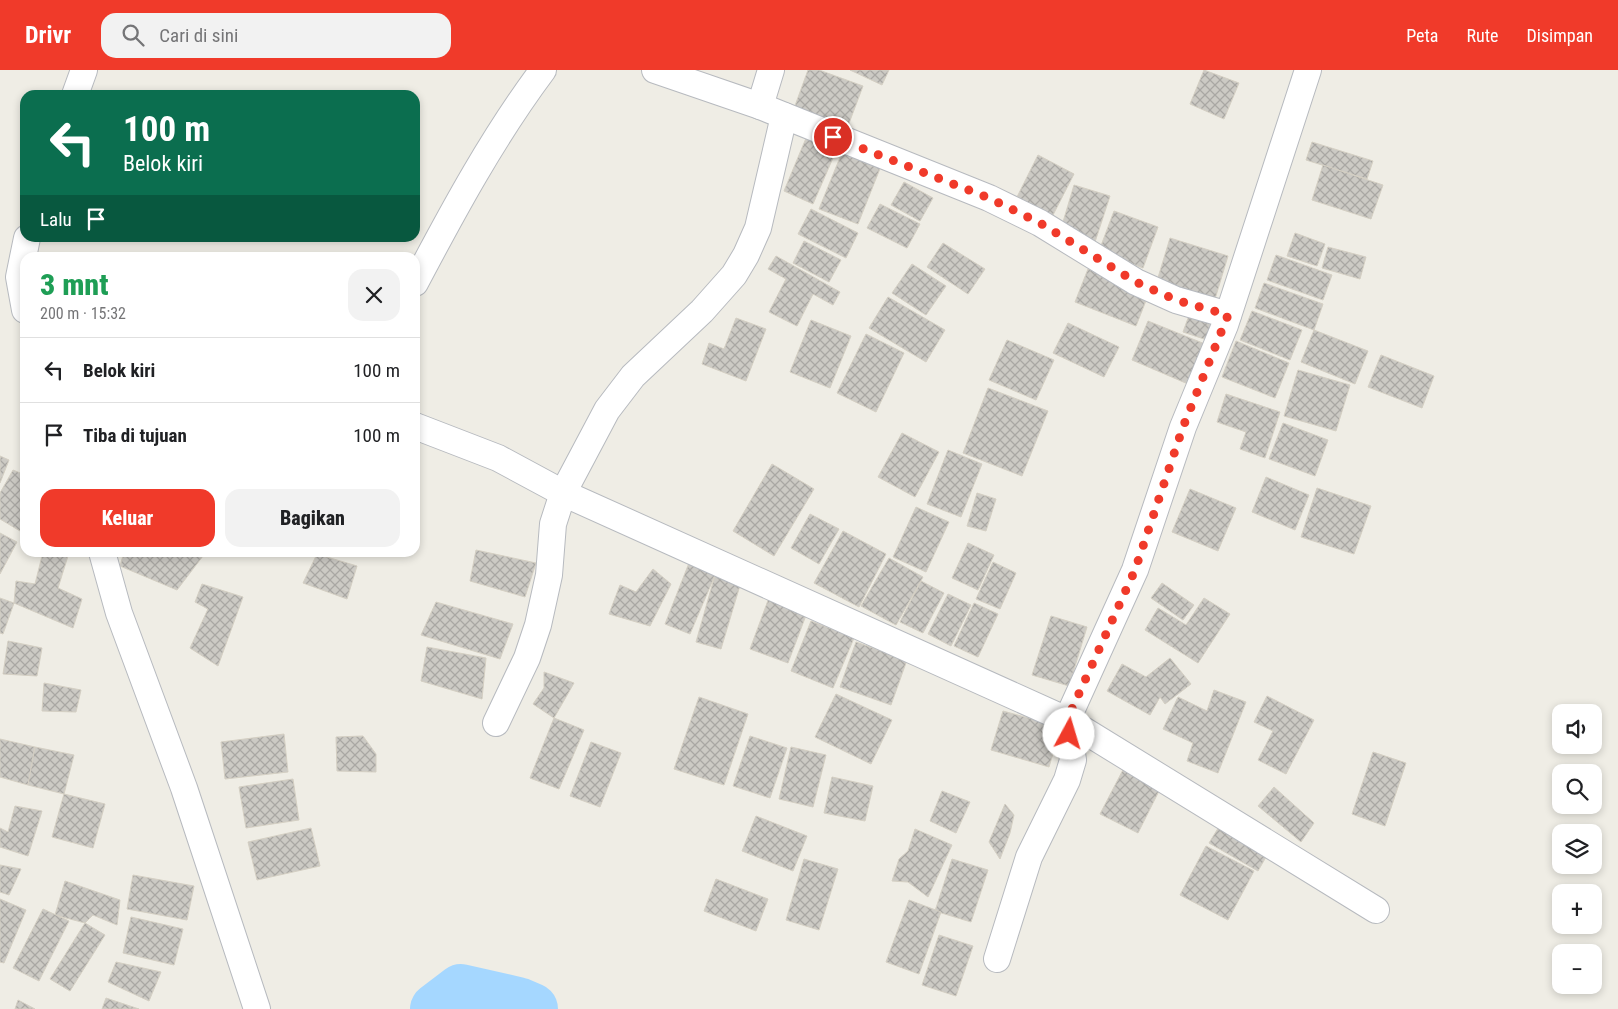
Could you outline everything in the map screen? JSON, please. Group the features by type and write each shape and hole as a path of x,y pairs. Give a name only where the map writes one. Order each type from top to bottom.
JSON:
{"street":[{"path":"77,90 84,70"},
{"path":"420,274 464,190 514,110 543,70"},
{"path":"656,70 760,106 989,198 1040,223 1136,282 1176,300 1228,315"},
{"path":"760,106 771,70"},
{"path":"997,959 1029,857 1067,780 1073,760 1067,720 1135,570 1183,427 1228,315 1308,70"},
{"path":"496,723 527,658 538,625 548,575 553,524 563,493 612,403 650,359 702,311 734,275 746,255 758,228 784,116"},
{"path":"20,261 15,277 20,294"},
{"path":"420,428 498,458 563,493 1067,720 1376,910"},
{"path":"103,557 119,613 184,788 257,1009"}],"building":[{"path":"808,70 819,70 863,86 845,134 792,114"},
{"path":"850,70 889,70 882,85"},
{"path":"1204,70 1239,83 1224,119 1190,104"},
{"path":"809,131 839,144 813,204 784,191"},
{"path":"1312,142 1373,161 1367,179 1306,160"},
{"path":"843,150 881,166 858,224 819,209"},
{"path":"1038,155 1074,174 1053,215 1017,197"},
{"path":"1323,165 1383,185 1371,219 1312,200"},
{"path":"904,182 933,198 920,221 891,205"},
{"path":"1074,185 1110,196 1095,242 1060,232"},
{"path":"880,204 920,224 907,248 867,228"},
{"path":"811,209 858,233 846,258 798,234"},
{"path":"1114,211 1158,227 1143,268 1099,251"},
{"path":"1295,233 1325,244 1317,266 1287,256"},
{"path":"1170,238 1228,256 1215,299 1157,281"},
{"path":"804,241 841,260 829,282 793,263"},
{"path":"943,243 985,269 968,294 927,267"},
{"path":"1328,247 1366,257 1360,279 1322,268"},
{"path":"1276,255 1332,275 1323,300 1267,280"},
{"path":"776,256 840,292 833,305 813,294 797,326 769,312 786,279 768,269"},
{"path":"912,264 946,286 926,315 892,293"},
{"path":"1088,269 1149,293 1136,326 1075,302"},
{"path":"1264,283 1323,304 1314,330 1255,308"},
{"path":"888,297 945,330 926,362 869,328"},
{"path":"1192,307 1222,317 1213,342 1183,332"},
{"path":"1252,311 1302,330 1290,360 1240,340"},
{"path":"736,318 766,329 746,381 702,364 709,343 724,349"},
{"path":"811,320 851,336 830,388 790,372"},
{"path":"1148,321 1205,344 1188,384 1132,360"},
{"path":"1068,323 1119,347 1104,377 1053,353"},
{"path":"1314,330 1368,351 1355,384 1301,362"},
{"path":"866,334 904,353 876,412 837,393"},
{"path":"1007,340 1054,360 1036,400 989,380"},
{"path":"1236,341 1289,363 1275,398 1222,377"},
{"path":"1381,355 1434,376 1422,408 1368,387"},
{"path":"1298,370 1350,385 1336,431 1284,416"},
{"path":"988,388 1048,411 1022,476 963,453"},
{"path":"1226,394 1280,412 1265,458 1240,449 1246,432 1217,422"},
{"path":"1283,423 1328,440 1315,476 1269,459"},
{"path":"902,433 939,452 915,497 878,477"},
{"path":"948,450 982,464 961,517 927,504"},
{"path":"0,456 9,460 0,483"},
{"path":"772,464 814,489 774,556 733,531"},
{"path":"13,470 20,473 20,531 0,519 0,493"},
{"path":"1266,477 1309,495 1295,530 1252,512"},
{"path":"1317,488 1371,506 1354,554 1301,537"},
{"path":"1190,489 1236,508 1218,551 1172,532"},
{"path":"977,493 996,499 986,531 967,526"},
{"path":"916,507 949,522 926,572 893,557"},
{"path":"810,514 839,529 819,564 791,548"},
{"path":"843,531 886,554 859,607 814,583"},
{"path":"0,533 17,542 0,574"},
{"path":"968,543 994,555 978,590 952,578"},
{"path":"476,550 536,563 525,597 470,581"},
{"path":"42,557 68,557 58,588 82,599 73,628 14,603 16,581 35,584"},
{"path":"123,557 202,557 177,590 120,566"},
{"path":"316,557 327,557 357,566 347,599 303,583"},
{"path":"889,558 923,577 896,625 861,606"},
{"path":"993,562 1016,573 1000,609 976,599"},
{"path":"689,563 715,575 690,634 665,624"},
{"path":"653,569 671,584 650,626 609,614 620,585 636,592"},
{"path":"715,575 741,582 721,649 696,642"},
{"path":"921,581 944,593 923,633 900,622"},
{"path":"1162,583 1194,605 1183,620 1151,598"},
{"path":"202,584 243,597 218,666 190,648 208,609 195,602"},
{"path":"948,594 971,605 951,646 928,634"},
{"path":"770,595 808,610 788,663 750,649"},
{"path":"0,598 14,603 3,634 0,633"},
{"path":"1204,598 1230,614 1198,663 1145,630 1158,608 1186,625"},
{"path":"436,602 513,624 500,659 421,635"},
{"path":"974,603 998,614 978,657 954,646"},
{"path":"1051,616 1087,627 1069,686 1032,675"},
{"path":"811,621 854,638 833,688 791,671"},
{"path":"8,641 42,648 37,676 3,674"},
{"path":"856,642 907,660 891,705 840,687"},
{"path":"427,647 486,658 482,699 421,681"},
{"path":"1170,658 1191,684 1165,704 1160,697 1150,715 1107,691 1122,664 1146,677"},
{"path":"544,672 574,683 554,718 533,704 544,688"},
{"path":"44,683 81,690 76,712 42,711"},
{"path":"1214,690 1246,702 1218,773 1187,761 1193,743 1163,729 1178,697 1207,711"},
{"path":"836,694 892,720 871,764 815,737"},
{"path":"1267,696 1314,720 1286,774 1258,760 1273,731 1254,722"},
{"path":"699,697 748,714 724,785 674,769"},
{"path":"1003,711 1061,727 1049,767 991,750"},
{"path":"554,718 584,730 559,789 530,778"},
{"path":"284,734 288,772 225,779 221,742"},
{"path":"363,736 376,754 376,772 337,771 336,737"},
{"path":"750,736 787,748 770,798 733,786"},
{"path":"0,739 35,747 28,785 0,777"},
{"path":"591,742 621,753 600,807 570,796"},
{"path":"35,747 74,755 64,794 28,785"},
{"path":"791,747 826,755 813,807 779,799"},
{"path":"1373,752 1406,763 1385,826 1352,814"},
{"path":"1126,764 1163,783 1138,833 1100,814"},
{"path":"832,777 873,786 865,821 824,813"},
{"path":"293,779 299,820 246,828 239,787"},
{"path":"1274,787 1314,823 1301,842 1258,806"},
{"path":"942,791 970,802 956,833 930,821"},
{"path":"64,794 105,804 93,848 52,837"},
{"path":"1005,804 1014,815 1010,833 1000,859 989,842"},
{"path":"15,806 42,811 28,856 0,847 0,828 8,832"},
{"path":"1230,809 1278,836 1258,871 1209,843"},
{"path":"756,816 807,836 793,871 742,851"},
{"path":"311,828 320,866 257,880 248,842"},
{"path":"915,829 952,845 928,897 908,882 892,881 899,859 908,851"},
{"path":"1206,846 1254,871 1228,920 1180,895"},
{"path":"804,859 838,869 819,930 786,920"},
{"path":"952,859 988,870 971,922 935,911"},
{"path":"0,865 21,869 9,895 0,892"},
{"path":"133,875 194,886 187,920 127,909"},
{"path":"716,879 768,899 756,931 704,911"},
{"path":"65,881 120,900 117,925 93,915 85,923 55,915"},
{"path":"0,899 26,910 4,963 0,962"},
{"path":"909,900 941,912 919,974 886,962"},
{"path":"43,909 69,921 39,981 13,968"},
{"path":"131,917 183,929 174,965 123,953"},
{"path":"85,923 105,935 70,991 50,979"},
{"path":"939,935 973,946 956,996 922,985"},
{"path":"116,962 161,972 149,1001 108,982"},
{"path":"106,998 139,1009 102,1009"},
{"path":"18,1000 35,1009 15,1009"}],"waterway":[{"path":"436,1009 461,990 518,1003 532,1009"}],"route":[{"path":"833,137 989,198 1040,223 1136,282 1176,300 1228,315 1183,427 1135,570 1067,720 1069,734"}]}
